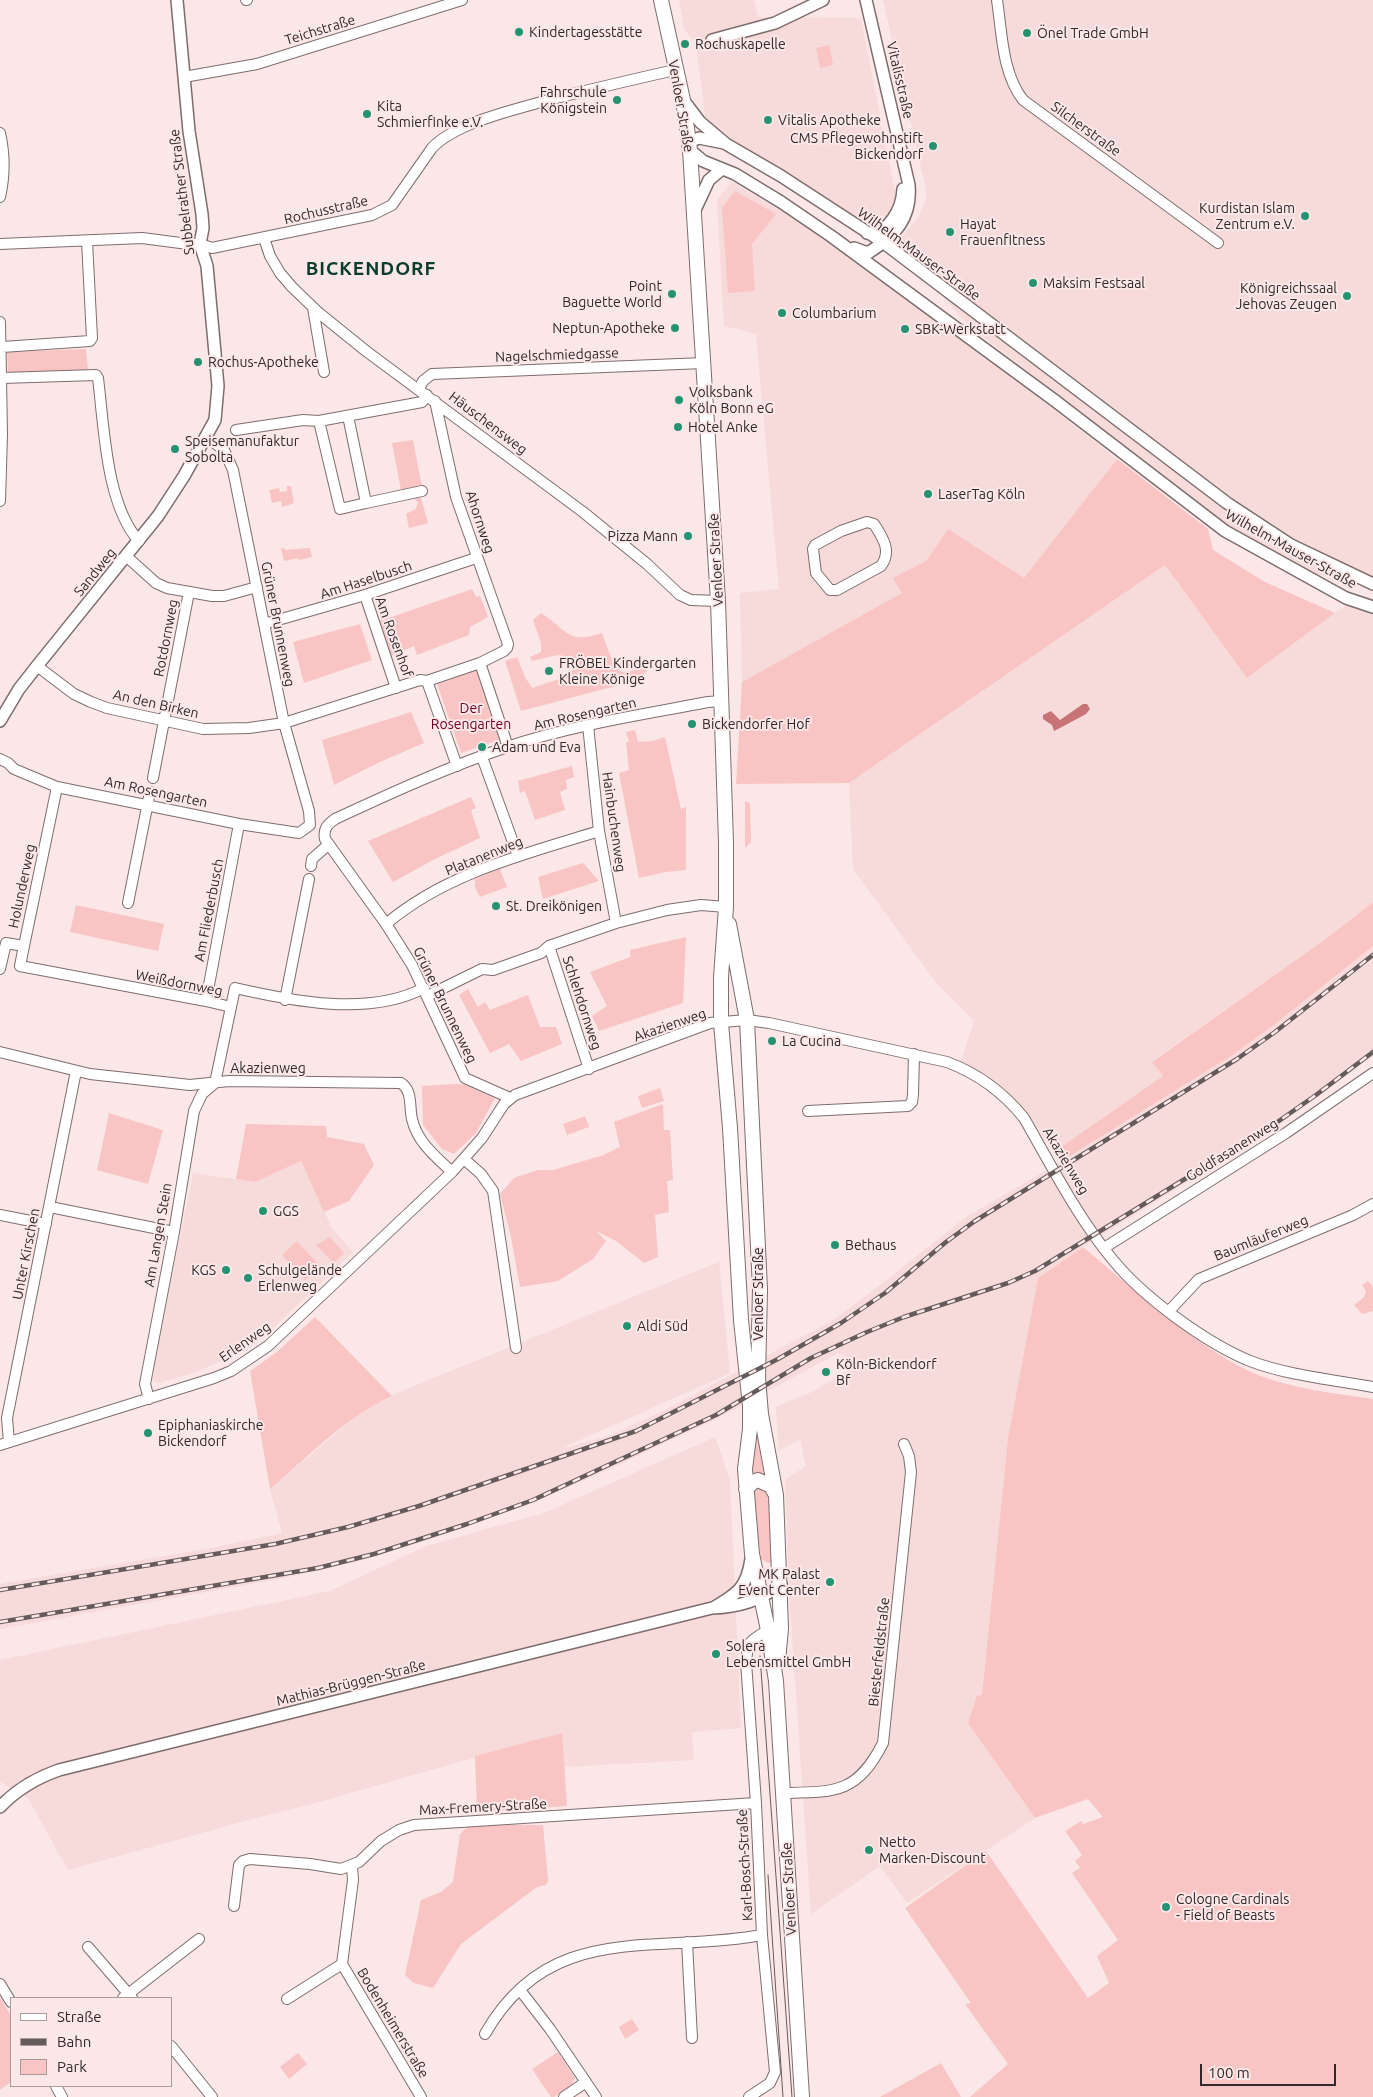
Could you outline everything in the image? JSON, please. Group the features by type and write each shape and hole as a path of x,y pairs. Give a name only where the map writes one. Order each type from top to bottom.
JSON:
{"main road":[{"name":"Venloer Straße","path":"661,0 683,100 690,146 718,602 726,907 721,976 721,1023 730,1128 740,1320 750,1406 750,1429 745,1469 746,1489 752,1554 768,1630 776,1682 802,2097"},
{"name":"Venloer Straße","path":"726,907 747,1020 760,1289 758,1378 761,1414 776,1495 781,1584 782,1628 776,1682"},
{"path":"746,1489 758,1480 771,1486 776,1495"},
{"path":"752,1554 758,1563 768,1569 775,1567 779,1562"}],"street":[{"name":"Subbelrather Straße","path":"177,0 189,131 202,214 203,228 200,244 206,266 218,386 215,420 206,437"},
{"name":"Teichstraße","path":"184,77 257,64 462,0"},
{"path":"712,40 775,23 823,0"},
{"name":"Vitalisstraße","path":"866,0 910,199 908,211 902,222 884,243"},
{"name":"Silcherstraße","path":"997,0 1008,72 1023,100 1218,243"},
{"name":"Rochusstraße","path":"0,244 142,238 200,244 212,248 343,222 383,211 392,205 440,140 484,119 594,88 675,70"},
{"name":"Wilhelm-Mauser-Straße","path":"683,100 700,122 726,144 781,176 884,243 1243,514 1291,545 1373,584"},
{"path":"0,133 5,166 0,197"},
{"name":"Wilhelm-Mauser-Straße","path":"726,144 699,138 690,146 703,161 735,174 781,202 835,239 1054,400 1225,531 1346,598 1373,608"},
{"path":"735,174 748,157"},
{"name":"Vitalisstraße","path":"867,233 881,231 899,210 903,199 904,168"},
{"name":"Venloer Straße","path":"694,212 708,181 722,169"},
{"name":"Häuschensweg","path":"264,238 270,256 280,273 313,308 366,351 419,388 616,538 680,595 691,600 718,602"},
{"path":"835,239 868,253 884,243"},
{"path":"2,347 86,342 92,338 87,241"},
{"path":"313,308 324,372"},
{"path":"0,322 2,347 0,501"},
{"name":"Nagelschmiedgasse","path":"419,388 423,381 432,374 704,363"},
{"path":"2,378 96,375 98,378 111,480 122,517 138,541"},
{"path":"1054,400 1068,382"},
{"path":"236,430 303,420 319,421 422,402 431,398"},
{"name":"Ahornweg","path":"431,398 456,497 508,644 507,648"},
{"path":"348,416 366,503"},
{"path":"319,421 340,510 422,491"},
{"name":"Sandweg","path":"2,713 37,666 138,541 174,492 206,437"},
{"name":"Grüner Brunnenweg","path":"206,437 220,446 229,458 284,723 309,811 310,825"},
{"path":"867,522 874,524 887,552 881,566 834,591 816,573 813,555 815,546 841,531 859,524 867,522"},
{"path":"126,556 161,586 212,596 224,596 257,587"},
{"name":"Am Haselbusch","path":"264,624 364,596 476,558"},
{"name":"Rotdornweg","path":"153,778 189,592"},
{"name":"Am Rosenhof","path":"364,596 396,688 420,680 427,681 480,663 507,648"},
{"path":"480,663 508,747"},
{"name":"An den Birken","path":"37,666 74,694 92,702 188,727 222,729 284,723 396,688"},
{"name":"Am Rosenhof","path":"427,681 456,766"},
{"name":"Am Rosengarten","path":"324,830 335,819 456,766 508,747 588,725 708,702 722,702"},
{"name":"Hainbuchenweg","path":"588,725 599,831 616,923"},
{"path":"482,757 518,856"},
{"name":"Am Rosengarten","path":"0,759 8,762 14,769 57,787 239,824 299,833 310,825"},
{"name":"Holunderweg","path":"0,969 3,943 24,946 57,787"},
{"path":"128,902 150,792"},
{"name":"Am Fliederbusch","path":"206,1000 239,824"},
{"name":"Grüner Brunnenweg","path":"324,830 324,839 386,924 412,965 465,1078 510,1098"},
{"name":"Platanenweg","path":"386,924 452,882 518,856 599,831"},
{"path":"311,866 312,858 328,844"},
{"path":"285,1000 309,879"},
{"name":"Weißdornweg","path":"24,946 20,966 206,1000 231,1007 235,988 285,1000 332,1003 387,1002 425,992 482,969 493,970 541,953 549,946 616,923 667,910 701,905 726,907"},
{"name":"Schlehdornweg","path":"549,946 589,1069"},
{"path":"215,1083 231,1007"},
{"name":"Akazienweg","path":"0,1052 76,1072 190,1085 229,1081 401,1083 406,1086 409,1093 415,1131 425,1145 452,1172 482,1138 499,1110 510,1098 523,1091 589,1069 710,1023 747,1020 769,1023 914,1054 963,1068 983,1078 1011,1102 1024,1118 1051,1165 1104,1248 1125,1273 1169,1311 1211,1340 1251,1361 1279,1370 1373,1387"},
{"path":"808,1111 908,1106 912,1102 913,1096 914,1054"},
{"name":"Unter Kirschen","path":"4,1444 7,1418 76,1072"},
{"name":"Goldfasanenweg","path":"1104,1248 1286,1133 1373,1073"},
{"name":"Am Langen Stein","path":"149,1399 145,1384 174,1232 194,1111 202,1094 215,1083"},
{"path":"464,1159 481,1174 493,1192 516,1348"},
{"name":"Erlenweg","path":"4,1444 149,1399 231,1371 268,1346 452,1172"},
{"name":"Baumläuferweg","path":"1169,1311 1198,1280 1353,1215 1373,1204"},
{"path":"50,1207 174,1232"},
{"path":"0,1215 46,1224"},
{"name":"Biesterfeldstraße","path":"783,1793 825,1792 844,1788 859,1779 874,1762 883,1744 911,1472 909,1456 904,1444"},
{"name":"Mathias-Brüggen-Straße","path":"2,1803 21,1788 59,1770 712,1608 740,1591 745,1584 750,1570 752,1554"},
{"name":"Mathias-Brüggen-Straße","path":"712,1608 728,1608 760,1598 781,1584"},
{"name":"Karl-Bosch-Straße","path":"750,2097 770,2083 775,2072 762,1935 756,1803 746,1662 750,1642 768,1630"},
{"name":"Max-Fremery-Straße","path":"352,1866 359,1862 381,1841 399,1830 414,1825 756,1803"},
{"path":"234,1906 239,1866 243,1861 258,1860 310,1864 341,1869 352,1866"},
{"name":"Bodenheimerstraße","path":"352,1866 353,1880 342,1964 421,2097"},
{"path":"485,2034 500,2009 520,1990 546,1968 578,1955 600,1949 762,1935"},
{"path":"88,1947 128,1997 199,1939"},
{"path":"687,1942 692,2038"},
{"name":"Bodenheimerstraße","path":"287,1999 342,1964"},
{"path":"0,1984 10,2000"},
{"path":"520,1990 550,2029 596,2097"},
{"path":"172,2047 212,2097"},
{"path":"564,2097 586,2082"}],"shaded area":[{"path":"679,0 754,0 758,17 861,18 897,202 888,216 852,218 706,122 696,44 684,29"},
{"path":"883,0 1373,0 1373,585 1311,573 1229,526 968,325 900,248 895,245 919,216 926,200 926,190"},
{"path":"732,182 776,208 803,218 872,268 1117,459 1024,579 948,529 926,561 894,578 902,593 742,682 740,593 779,589 756,334 724,326 717,200"},
{"path":"1165,565 1247,678 1350,604 1373,611 1373,902 1327,938 1152,1061 1163,1076 1054,1152 1030,1119 960,1064 974,1021 937,984 853,869 849,783"},
{"path":"1083,704 1087,704 1090,709 1086,714 1054,731 1052,725 1043,719 1043,715 1051,711 1060,720"},
{"path":"1373,946 1373,1055 1277,1126 1083,1247 1038,1278 1008,1438 982,1695 968,1723 1035,1818 907,1903 880,1866 811,1914 789,1592 785,1480 806,1466 800,1439 779,1451 776,1407 812,1392 851,1369 844,1355 838,1353 720,1417 603,1472 530,1504 418,1543 355,1562 284,1578 0,1629 0,1584 212,1548 282,1533 270,1489 354,1418 373,1405 404,1390 719,1262 730,1373 560,1449 609,1436 665,1410 830,1322 966,1217 1035,1177 1231,1056 1274,1025"},
{"name":"Schulgelände Erlenweg","path":"301,1161 332,1228 353,1252 270,1331 241,1352 196,1372 159,1383 153,1381 157,1348 193,1173 255,1182"},
{"path":"715,1437 730,1480 741,1728 692,1732 694,1760 564,1767 561,1733 312,1804 68,1870 28,1798 0,1782 0,1660 330,1591 426,1546 544,1513"}],"green space":[{"path":"829,45 833,65 820,68 816,48"},
{"path":"735,191 776,214 752,244 755,291 728,293 722,208"},
{"path":"86,349 88,370 8,373 7,352"},
{"path":"413,440 422,487 401,490 392,443"},
{"path":"1117,459 1208,529 1213,550 1265,582 1335,613 1247,678 1165,565 849,783 736,784 742,682 902,593 893,578 926,561 948,529 1024,578"},
{"path":"287,486 291,486 294,503 282,507 281,501 272,503 269,490 279,488 280,492 287,491"},
{"path":"420,495 428,523 409,528 406,514 416,509 418,502 412,497"},
{"path":"281,548 285,550 310,548 312,557 284,561"},
{"path":"472,589 476,597 480,596 488,617 470,627 469,635 417,655 414,646 391,656 380,621"},
{"path":"541,613 568,634 574,636 582,637 602,633 614,666 622,672 632,671 644,666 648,670 637,680 616,680 623,684 521,711 505,661 517,657 525,677 532,688 568,676 572,671 570,660 564,661 564,656 558,655 532,661 530,657 541,652 541,643 533,620"},
{"path":"360,624 372,660 304,683 293,642"},
{"name":"Der Rosengarten","path":"478,669 502,739 461,753 437,684"},
{"path":"411,712 424,743 334,785 322,740"},
{"path":"635,730 638,742 652,741 665,737 681,809 686,807 686,870 639,878 619,773 629,770 626,742 629,742 626,732"},
{"path":"572,766 574,777 566,780 567,789 560,792 565,810 535,820 525,791 520,793 518,781"},
{"path":"471,797 476,808 471,810 480,838 435,859 393,882 368,841"},
{"path":"745,801 750,803 751,842 745,848"},
{"path":"583,863 599,881 543,899 538,877"},
{"path":"500,869 507,887 480,897 474,885 476,884 474,879"},
{"path":"1373,902 1373,946 1274,1025 1231,1056 1060,1162 1054,1152 1163,1076 1152,1062 1327,938"},
{"path":"76,905 164,924 158,951 70,932"},
{"path":"686,937 683,1003 599,1031 592,1016 607,1006 590,972 630,957 630,950"},
{"path":"468,989 478,1007 485,1002 490,1010 528,995 540,1027 556,1027 562,1044 521,1061 509,1044 490,1053 459,995"},
{"path":"466,1085 495,1098 476,1133 454,1154 442,1149 423,1125 422,1086"},
{"path":"660,1088 664,1101 642,1108 638,1096"},
{"path":"663,1104 664,1130 670,1130 673,1180 667,1181 669,1212 655,1215 658,1257 644,1263 616,1241 596,1231 606,1241 593,1259 558,1281 520,1287 511,1237 500,1194 514,1178 538,1170 553,1170 604,1155 620,1147 614,1122"},
{"path":"109,1113 163,1130 148,1184 97,1170"},
{"path":"585,1116 589,1127 567,1135 563,1124"},
{"path":"246,1124 326,1126 327,1137 364,1144 374,1165 349,1201 324,1212 301,1161 255,1182 236,1179"},
{"path":"330,1237 344,1253 334,1263 316,1245"},
{"path":"297,1241 320,1266 305,1280 282,1255"},
{"path":"1083,1247 1177,1325 1237,1365 1253,1373 1286,1384 1373,1399 1373,2097 970,2097 1008,2064 965,2004 971,2003 905,1908 986,1851 1088,1998 1109,1983 1097,1956 1118,1940 1072,1873 1080,1868 1075,1861 1082,1855 1065,1831 1081,1821 1083,1824 1103,1817 1088,1799 1035,1818 968,1723 977,1696 982,1695 1008,1438 1038,1278"},
{"path":"1368,1281 1373,1287 1373,1311 1362,1314 1354,1305 1364,1297 1366,1291 1362,1285"},
{"path":"315,1317 392,1396 358,1415 343,1426 270,1489 250,1371 277,1352"},
{"path":"755,1418 770,1477 752,1476 751,1464"},
{"path":"758,1487 766,1489 769,1495 773,1562 768,1563 761,1559 753,1493"},
{"path":"562,1733 567,1806 477,1812 475,1756"},
{"path":"470,1825 543,1825 548,1880 546,1885 537,1887 461,1944 433,1988 414,1983 405,1975 421,1900 441,1892 453,1882 460,1834"},
{"path":"0,1997 10,2014 10,2083 0,2090"},
{"path":"632,2019 639,2030 625,2039 619,2027"},
{"path":"558,2052 575,2078 571,2086 551,2097 532,2069"},
{"path":"298,2053 307,2064 289,2079 280,2067"},
{"path":"941,2063 961,2097 880,2097"}],"tram line":[{"path":"760,1656 792,2097"},
{"path":"768,1875 783,2097"}],"railway":[{"path":"0,1590 275,1544 348,1527 419,1506 636,1431 778,1359 841,1323 885,1293 946,1242 975,1221 1237,1059 1275,1032 1373,955"},
{"path":"0,1622 318,1568 374,1554 467,1524 533,1500 716,1415 811,1358 867,1332 904,1317 1008,1283 1035,1271 1276,1123 1373,1052"}],"place":[{"name":"Kindertagesstätte","path":"519,32"},
{"name":"Önel Trade GmbH","path":"1027,33"},
{"name":"Rochuskapelle","path":"685,44"},
{"name":"Fahrschule Königstein","path":"617,100"},
{"name":"Kita Schmierfinke e.V.","path":"367,114"},
{"name":"Vitalis Apotheke","path":"768,120"},
{"name":"CMS Pflegewohnstift Bickendorf","path":"933,146"},
{"name":"Kurdistan Islam Zentrum e.V.","path":"1305,216"},
{"name":"Hayat Frauenfitness","path":"950,232"},
{"name":"Maksim Festsaal","path":"1033,283"},
{"name":"Point Baguette World","path":"672,294"},
{"name":"Königreichssaal Jehovas Zeugen","path":"1347,296"},
{"name":"Columbarium","path":"782,313"},
{"name":"Neptun-Apotheke","path":"675,328"},
{"name":"SBK-Werkstatt","path":"905,329"},
{"name":"Rochus-Apotheke","path":"198,362"},
{"name":"Volksbank Köln Bonn eG","path":"679,400"},
{"name":"Hotel Anke","path":"678,427"},
{"name":"Speisemanufaktur Sobolta","path":"175,449"},
{"name":"LaserTag Köln","path":"928,494"},
{"name":"Pizza Mann","path":"688,536"},
{"name":"FRÖBEL Kindergarten Kleine Könige","path":"549,671"},
{"name":"Bickendorfer Hof","path":"692,724"},
{"name":"Adam und Eva","path":"482,747"},
{"name":"St. Dreikönigen","path":"496,906"},
{"name":"La Cucina","path":"772,1041"},
{"name":"GGS","path":"263,1211"},
{"name":"Bethaus","path":"835,1245"},
{"name":"KGS","path":"226,1270"},
{"name":"Schulgelände Erlenweg","path":"248,1278"},
{"name":"Aldi Süd","path":"627,1326"},
{"name":"Köln-Bickendorf Bf","path":"826,1372"},
{"name":"Epiphaniaskirche Bickendorf","path":"148,1433"},
{"name":"MK Palast Event Center","path":"830,1582"},
{"name":"Solera Lebensmittel GmbH","path":"716,1654"},
{"name":"Netto Marken-Discount","path":"869,1850"},
{"name":"Cologne Cardinals - Field of Beasts","path":"1166,1907"}],"district":[{"name":"BICKENDORF","path":"371,269"}]}
